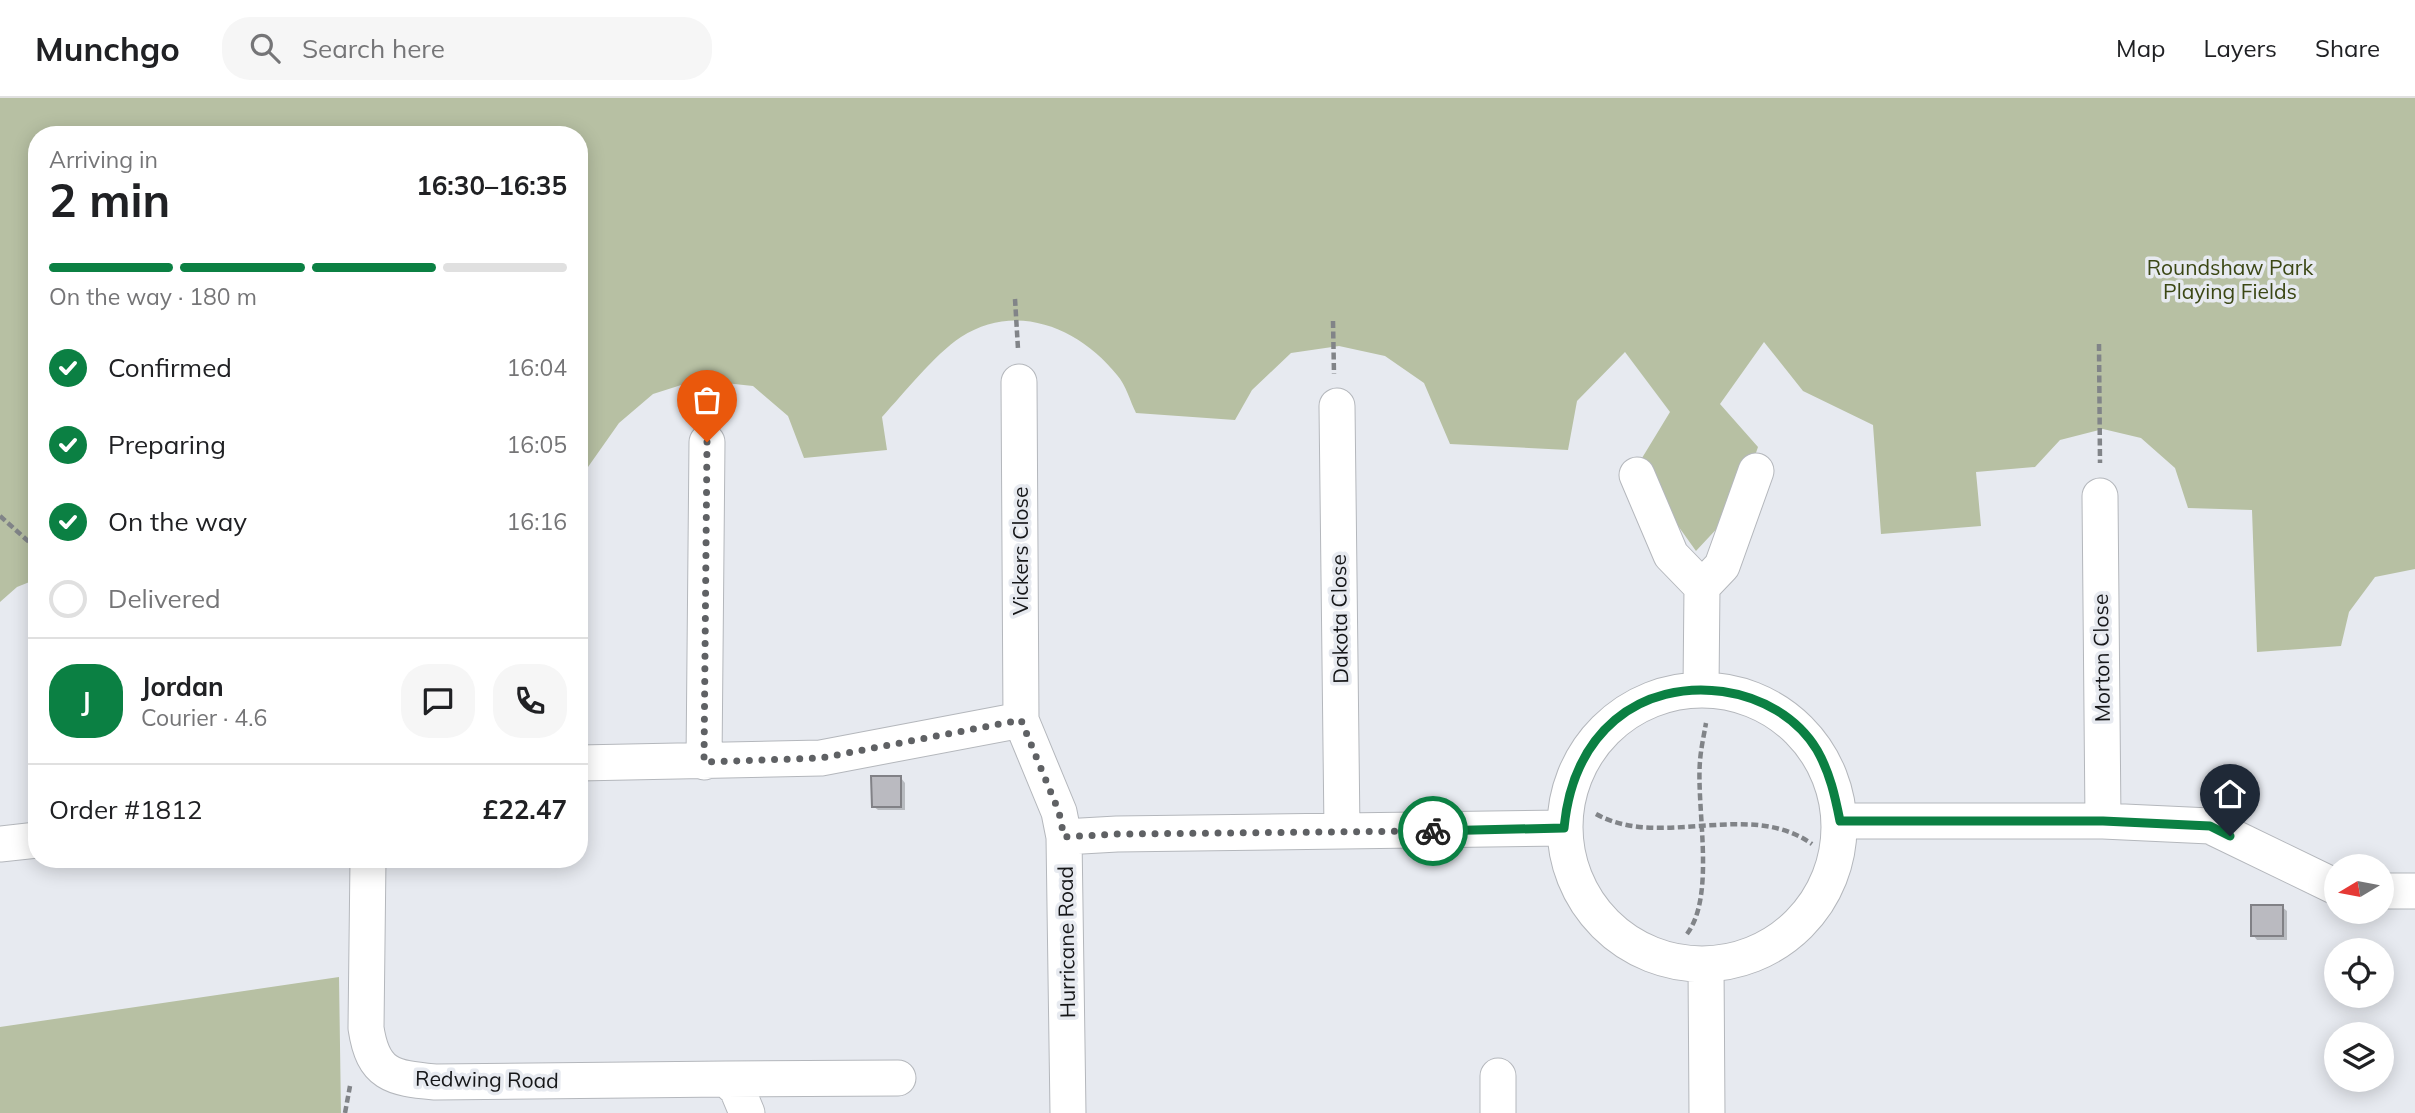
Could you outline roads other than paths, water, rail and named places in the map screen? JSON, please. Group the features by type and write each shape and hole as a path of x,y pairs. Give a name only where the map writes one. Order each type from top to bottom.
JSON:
{"street":[{"name":"Vickers Close","path":"1020,382 1021,720"},
{"name":"Dakota Close","path":"1337,406 1342,831"},
{"path":"704,762 707,442"},
{"path":"1702,587 1723,566 1756,471"},
{"path":"1637,475 1671,555 1702,587 1710,689"},
{"name":"Morton Close","path":"2100,496 2103,821"},
{"path":"1710,689 1756,700 1789,720 1816,748 1832,783 1840,821 1835,861 1817,903 1785,937 1745,958 1706,965 1668,960 1627,942 1594,912 1572,873 1566,812 1585,754 1615,719 1656,697 1710,689"},
{"path":"588,763 821,758 1021,720"},
{"name":"Hurricane Road","path":"1021,720 1059,812 1064,837 1068,1113"},
{"path":"1064,837 1342,831 1566,812"},
{"path":"1840,821 2103,821 2210,826 2324,881"},
{"path":"0,844 28,840"},
{"name":"Redwing Road","path":"368,868 366,1028 369,1050 379,1066 395,1077 435,1082 898,1078"},
{"path":"2394,891 2415,891"},
{"path":"1706,965 1707,1113"},
{"path":"1498,1076 1498,1113"},
{"path":"726,1079 737,1089 747,1113"}],"park label":[{"name":"Roundshaw Park Playing Fields","path":"2230,279"}]}
